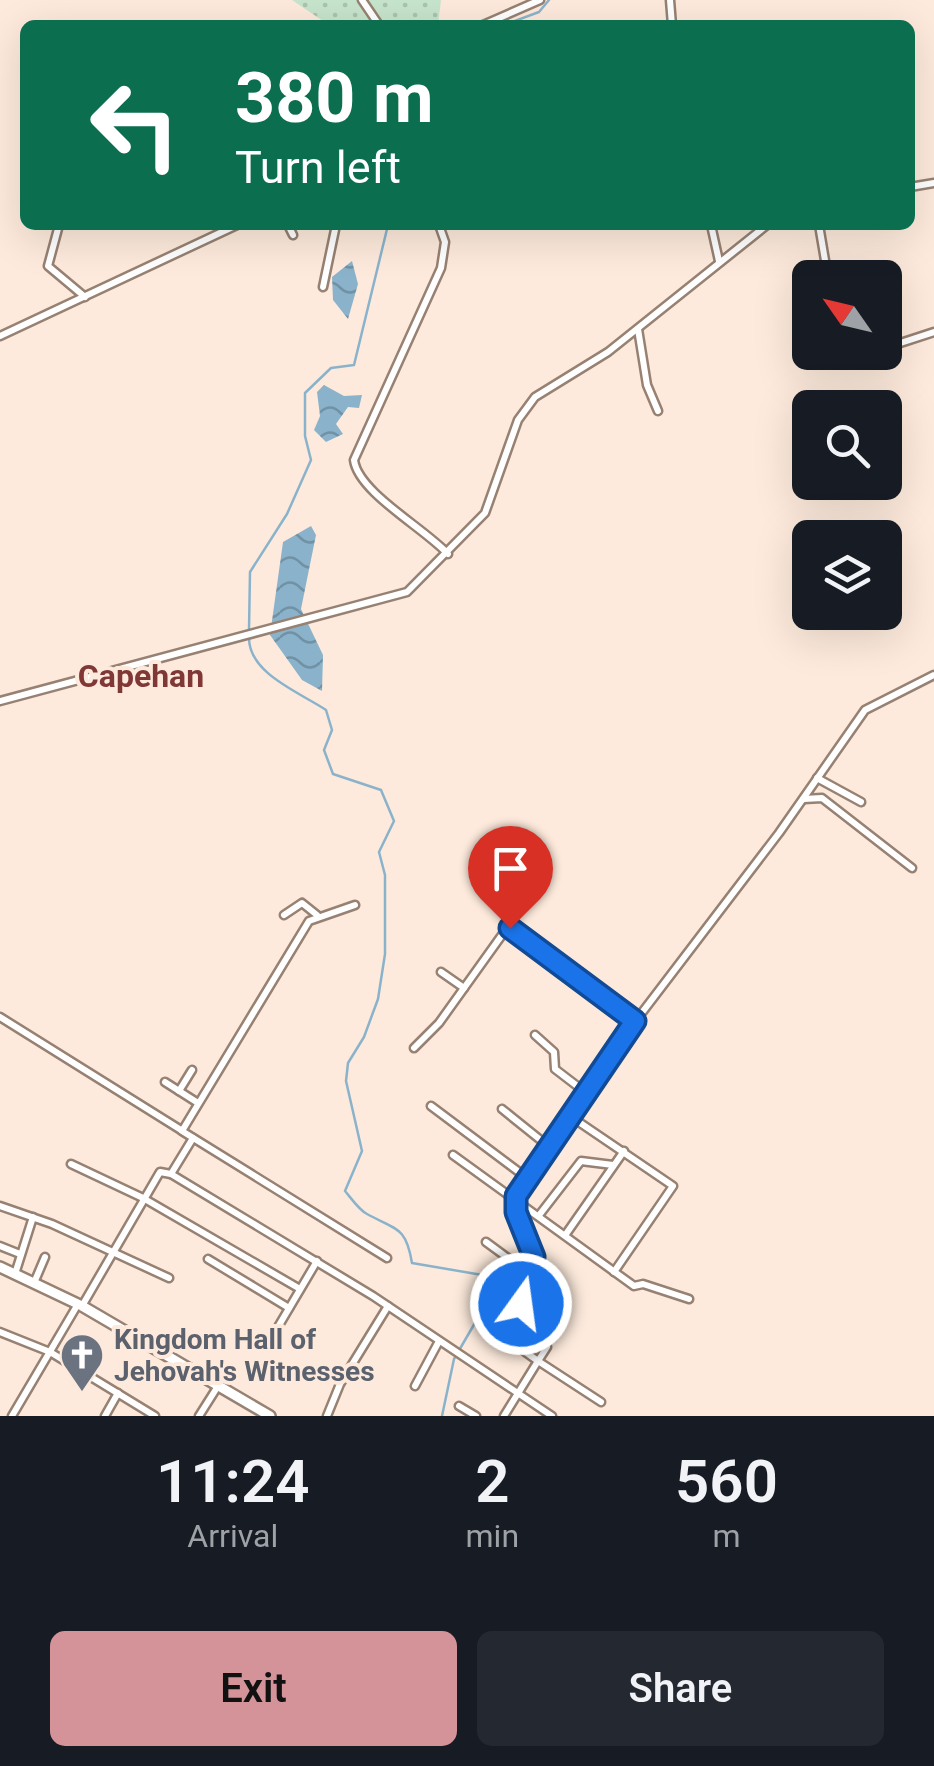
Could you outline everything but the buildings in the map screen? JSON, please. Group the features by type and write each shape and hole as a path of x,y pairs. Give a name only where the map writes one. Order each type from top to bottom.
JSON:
{"highway":[{"path":"0,1267 80,1305 270,1416"}],"street":[{"path":"493,20 540,0"},
{"path":"58,230 48,266 85,296"},
{"path":"0,336 226,230"},
{"path":"290,230 292,235"},
{"path":"322,286 335,230"},
{"path":"441,230 446,242 441,268 354,460 360,480 428,533 448,554"},
{"path":"712,230 719,261"},
{"path":"0,701 402,595 486,513 525,408 638,330 760,230"},
{"path":"819,230 825,260"},
{"path":"638,330 647,385 658,412"},
{"path":"902,343 934,332"},
{"path":"602,1402 510,1341 531,1275 532,1249 516,1212 515,1198 635,1021 867,708 934,676"},
{"path":"815,782 819,796 912,868"},
{"path":"815,782 861,802"},
{"path":"802,800 819,796"},
{"path":"284,915 302,903 317,915"},
{"path":"182,1131 317,915 355,905"},
{"path":"414,1048 464,988 503,931 510,928 635,1021"},
{"path":"441,972 464,988"},
{"path":"0,1018 386,1258"},
{"path":"535,1034 554,1052 556,1069 585,1092"},
{"path":"178,1090 192,1070"},
{"path":"165,1082 198,1103"},
{"path":"431,1106 527,1178"},
{"path":"502,1109 548,1146"},
{"path":"570,1116 673,1188 614,1272"},
{"path":"172,1174 192,1138"},
{"path":"566,1234 624,1151"},
{"path":"452,1156 540,1214 634,1286 643,1284 689,1299"},
{"path":"540,1214 579,1162 592,1159 613,1165"},
{"path":"70,1164 144,1198 300,1289"},
{"path":"0,1412 11,1416 160,1172 172,1174 317,1261 552,1416"},
{"path":"0,1206 113,1250 169,1278"},
{"path":"16,1274 33,1217"},
{"path":"486,1242 531,1275"},
{"path":"0,1246 20,1254"},
{"path":"34,1283 45,1258"},
{"path":"208,1259 289,1308"},
{"path":"278,1327 317,1261"},
{"path":"328,1416 340,1384 388,1306"},
{"path":"0,1332 50,1352 155,1416"},
{"path":"415,1386 438,1343"},
{"path":"504,1416 547,1346"},
{"path":"198,1416 218,1386"},
{"path":"105,1416 118,1394"},
{"path":"459,1406 476,1416"}],"green space":[{"path":"292,0 441,0 439,20 322,20"}],"water":[{"path":"352,261 358,284 348,319 333,300 332,277"},
{"path":"324,385 344,396 362,395 359,408 348,407 336,424 343,434 326,442 314,430 320,416 317,392"},
{"path":"311,526 316,535 301,609 323,655 322,691 302,680 270,635 283,542"}],"waterway":[{"path":"517,20 539,12 549,0"},
{"path":"249,630 250,572 287,514 311,460 305,436 305,393 331,368 354,365 387,230"},
{"path":"249,638 251,651 267,672 326,710 332,730 324,750 333,774 381,790 394,821 379,852 385,875 385,954 378,999 364,1037 348,1063 346,1081 362,1151 345,1191 364,1212 403,1235 412,1263 494,1277 497,1285 454,1359 442,1416"}],"place":[{"name":"Kingdom Hall of Jehovah's Witnesses","path":"82,1393"}],"district":[{"name":"Capehan","path":"141,676"}],"route":[{"path":"510,928 635,1021 516,1196 516,1212 534,1257 521,1304"}]}
